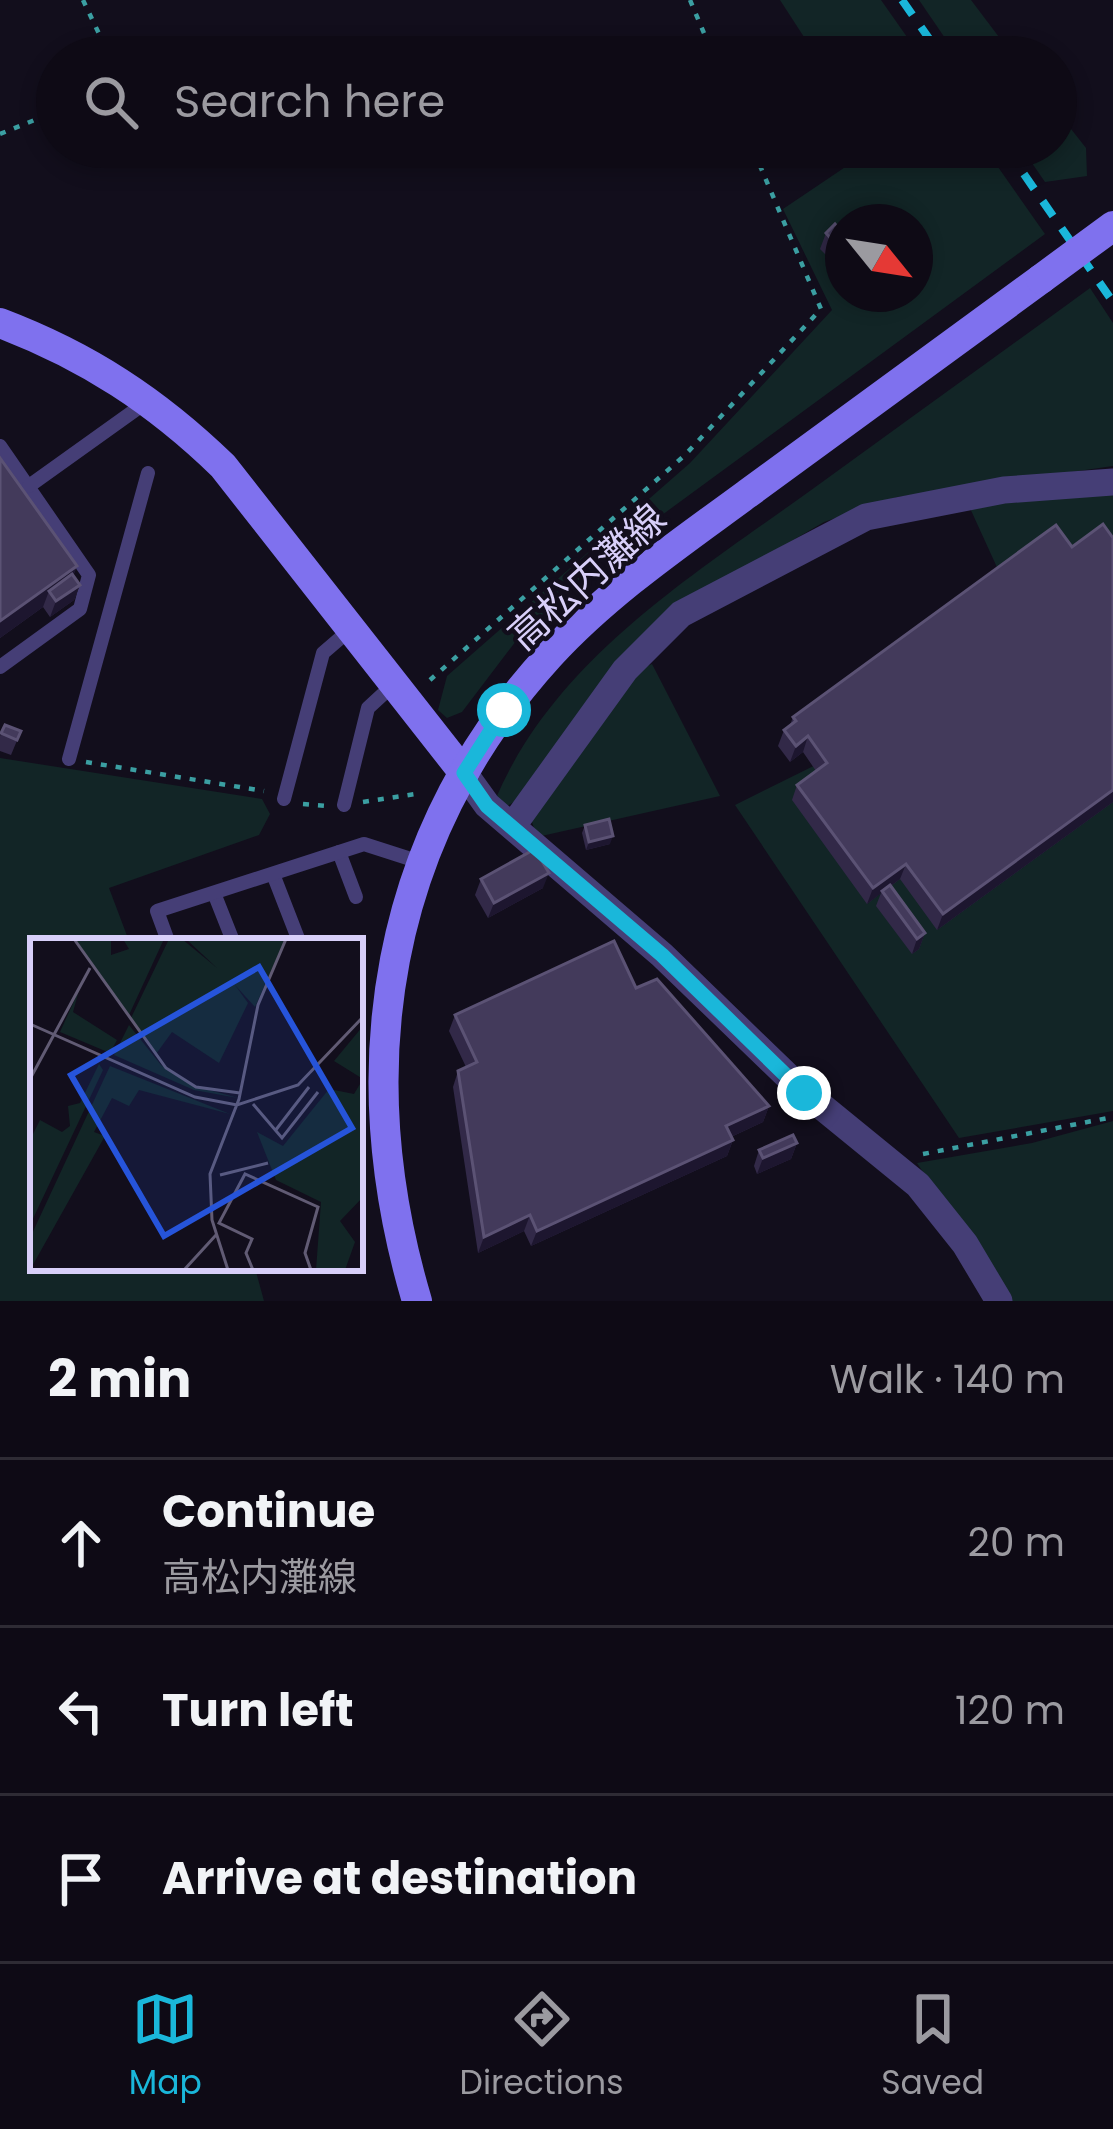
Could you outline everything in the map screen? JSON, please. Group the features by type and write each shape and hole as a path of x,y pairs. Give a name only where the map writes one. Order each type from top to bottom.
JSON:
{"main road":[{"name":"高松内灘線","path":"417,1301 403,1254 380,1093 388,991 420,862 464,773 504,710 552,653 629,581 1113,226"},
{"path":"0,323 88,360 149,400 223,466 464,773"}],"street":[{"path":"514,824 625,670 681,614 866,518 1004,490 1113,482"},
{"path":"464,773 487,806 514,824 662,955 804,1093 919,1185 965,1244 999,1301"}],"lane":[{"path":"29,486 149,400"},
{"path":"0,446 89,575 80,609 0,667"},
{"path":"69,759 148,473"},
{"path":"85,592 112,601"},
{"path":"284,800 323,653 352,628"},
{"path":"344,805 368,708 401,692"},
{"path":"168,938 157,911 364,844 420,862"},
{"path":"339,852 356,898"},
{"path":"273,874 298,938"},
{"path":"214,892 232,938"}],"path":[{"path":"82,0 100,36"},
{"path":"690,0 705,36"},
{"path":"0,134 36,119"},
{"path":"401,692 685,455 821,309 761,168"},
{"path":"69,759 264,791 284,800 344,805 428,794"},
{"path":"888,1162 1113,1117"}],"green space":[{"path":"780,0 881,0 906,36 803,36"},
{"path":"919,0 971,0 998,36 944,36"},
{"path":"1077,137 1086,148 1087,176 1045,182 1035,168 1077,168"},
{"path":"844,168 999,168 1045,234 602,559 519,637 462,712 447,718 438,710 447,676 690,463 830,312 933,312 933,204 825,204 825,296 783,209"},
{"path":"1090,288 1113,323 1113,466 897,497 824,522 701,594 527,794 507,806 496,798 522,748 554,703 633,623"},
{"path":"1113,494 1113,1111 959,1138 735,805 1037,655 969,506"},
{"path":"652,664 720,796 537,837 531,819 625,676"},
{"path":"0,758 262,799 270,814 259,835 109,888 128,938 30,938 30,1271 256,1271 264,1301 0,1301"},
{"path":"1113,1121 1113,1301 1009,1301 917,1163 1032,1143"}],"building":[{"path":"0,458 77,566 0,621"},
{"path":"1103,524 1113,538 1113,790 943,914 906,864 873,888 797,785 827,763 808,736 796,746 784,730 796,721 793,717 1056,525 1072,547"},
{"path":"72,574 80,585 56,601 49,591"},
{"path":"5,725 21,731 17,740 1,733"},
{"path":"609,819 613,836 589,842 585,825"},
{"path":"535,849 549,873 494,903 481,879"},
{"path":"890,885 925,933 917,939 882,891"},
{"path":"614,941 636,988 657,979 769,1106 726,1126 733,1140 537,1231 530,1215 484,1237 458,1071 477,1062 455,1015"},
{"path":"793,1135 797,1143 763,1158 759,1150"}],"railway":[{"path":"902,0 927,36"},
{"path":"1020,168 1113,302"}],"route":[{"path":"504,710 464,773 487,806 514,824 662,955 804,1093"}]}
